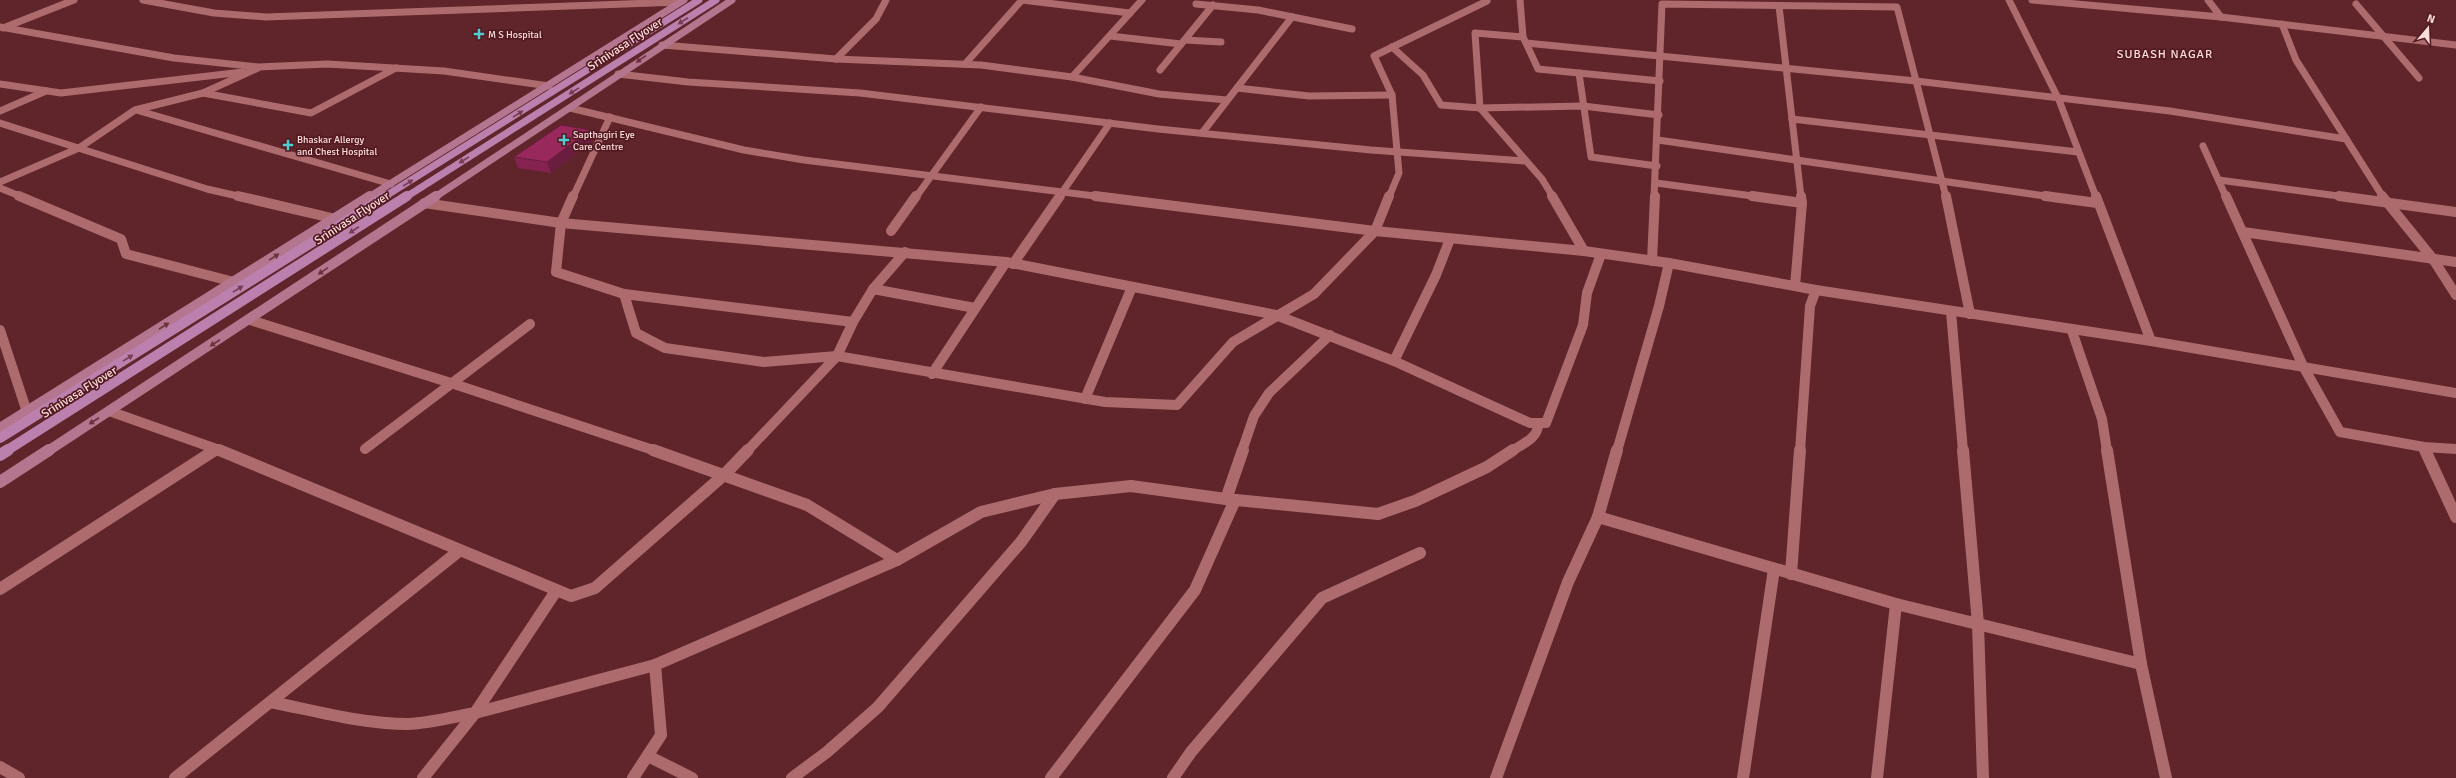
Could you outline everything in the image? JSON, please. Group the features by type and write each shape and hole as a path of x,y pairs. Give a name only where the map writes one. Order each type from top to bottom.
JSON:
{"main road":[{"name":"Srinivasa Flyover","path":"0,438 699,0"},
{"name":"Srinivasa Flyover","path":"0,455 716,0"}],"street":[{"path":"2,28 74,0"},
{"path":"143,0 214,13 266,17 682,1"},
{"path":"466,9 474,0"},
{"path":"0,482 250,320 424,203 570,108 618,74 732,0"},
{"path":"836,59 876,18 886,0"},
{"path":"965,64 1022,0 1130,14"},
{"path":"1072,77 1142,0"},
{"path":"1520,0 1525,40 1538,69 1660,81"},
{"path":"2009,0 2059,100 2097,203 2151,341"},
{"path":"2032,0 2221,17 2456,45"},
{"path":"2208,0 2221,17"},
{"path":"0,428 549,86 682,1"},
{"path":"624,294 636,333 664,348 764,362 837,356 932,374 1105,402 1177,404 1233,342 1276,314 1314,294 1375,231 1399,173 1392,95 1374,56 1487,1"},
{"path":"1652,261 1658,140 1662,4 1779,6 1800,3 1897,7 1943,183 1970,314"},
{"path":"1196,4 1260,8 1292,17 1352,29"},
{"path":"2356,4 2419,78"},
{"path":"1160,70 1213,5"},
{"path":"1779,6 1802,204 1795,286"},
{"path":"1202,133 1292,17"},
{"path":"2282,24 2296,60 2386,202 2433,259 2456,295"},
{"path":"2,28 174,58 258,67 327,64 444,71 549,86"},
{"path":"1584,251 1542,180 1480,108 1475,32 1525,40 1660,57 1916,81 2059,100 2170,111 2346,139"},
{"path":"1110,36 1183,42 1221,42"},
{"path":"662,45 836,59 965,64 1072,77 1159,94 1227,100"},
{"path":"1392,47 1423,75 1441,105 1480,108 1583,106 1659,114"},
{"path":"0,182 79,148 135,110 203,93 258,67"},
{"path":"203,93 311,113 396,68"},
{"path":"0,84 61,93 251,71"},
{"path":"1579,73 1591,157 1656,166"},
{"path":"618,74 688,82 860,93 1202,133 1525,161"},
{"path":"1237,88 1309,96 1392,95"},
{"path":"0,111 46,91"},
{"path":"892,231 981,107"},
{"path":"570,108 744,150 804,160 1375,231 1584,251 1669,263 1816,290 2072,331 2151,341 2456,392"},
{"path":"135,110 391,184"},
{"path":"610,117 561,223 556,272 624,294 712,306 853,322"},
{"path":"1792,119 2078,152"},
{"path":"0,123 207,189 336,218"},
{"path":"932,374 975,308 1062,192 1110,123"},
{"path":"1658,140 1943,183 2097,203"},
{"path":"2203,146 2303,366 2340,432 2424,447 2456,450"},
{"path":"2219,180 2456,212"},
{"path":"1656,183 1802,204"},
{"path":"0,188 121,239 126,254 234,282"},
{"path":"424,203 561,223 905,252 1009,263 1276,314 1394,361 1530,423 1538,425 1546,423 1584,325 1587,293 1601,254"},
{"path":"2243,232 2456,262"},
{"path":"1394,361 1436,275 1450,239"},
{"path":"109,411 217,449 571,596 596,588 725,474 837,356 853,322 873,289 905,252"},
{"path":"1496,778 1568,582 1598,517 1660,306 1669,263"},
{"path":"1085,399 1132,287"},
{"path":"873,289 975,308"},
{"path":"1791,574 1810,306 1816,290"},
{"path":"1951,312 1978,624 1983,778"},
{"path":"250,320 451,382 725,474 807,505 897,560"},
{"path":"365,448 530,324"},
{"path":"0,330 27,412"},
{"path":"2072,331 2102,419 2141,664 2166,778"},
{"path":"1051,778 1195,590 1230,500 1254,416 1269,393 1330,336"},
{"path":"270,702 347,718 387,722 428,722 475,713 655,665 897,560 982,512 1055,494 1131,486 1230,500 1378,514 1415,501 1486,467 1533,437 1538,431 1538,425"},
{"path":"2424,447 2456,517"},
{"path":"0,588 217,449"},
{"path":"792,778 827,752 878,707 1021,542 1055,494"},
{"path":"1598,517 1896,604 2141,664"},
{"path":"175,778 460,551"},
{"path":"1173,778 1191,752 1322,598 1420,553"},
{"path":"1743,778 1774,569"},
{"path":"423,778 475,713 556,591"},
{"path":"1877,778 1896,604"},
{"path":"633,778 661,735 655,665"},
{"path":"648,756 692,778"},
{"path":"0,767 19,778"}],"building":[{"path":"561,125 590,130 547,162 514,157"}],"place":[{"name":"M S Hospital","path":"479,34"},
{"name":"Sapthagiri Eye Care Centre","path":"564,140"},
{"name":"Bhaskar Allergy and Chest Hospital","path":"288,145"}],"district":[{"name":"SUBASH NAGAR","path":"2165,54"}]}
